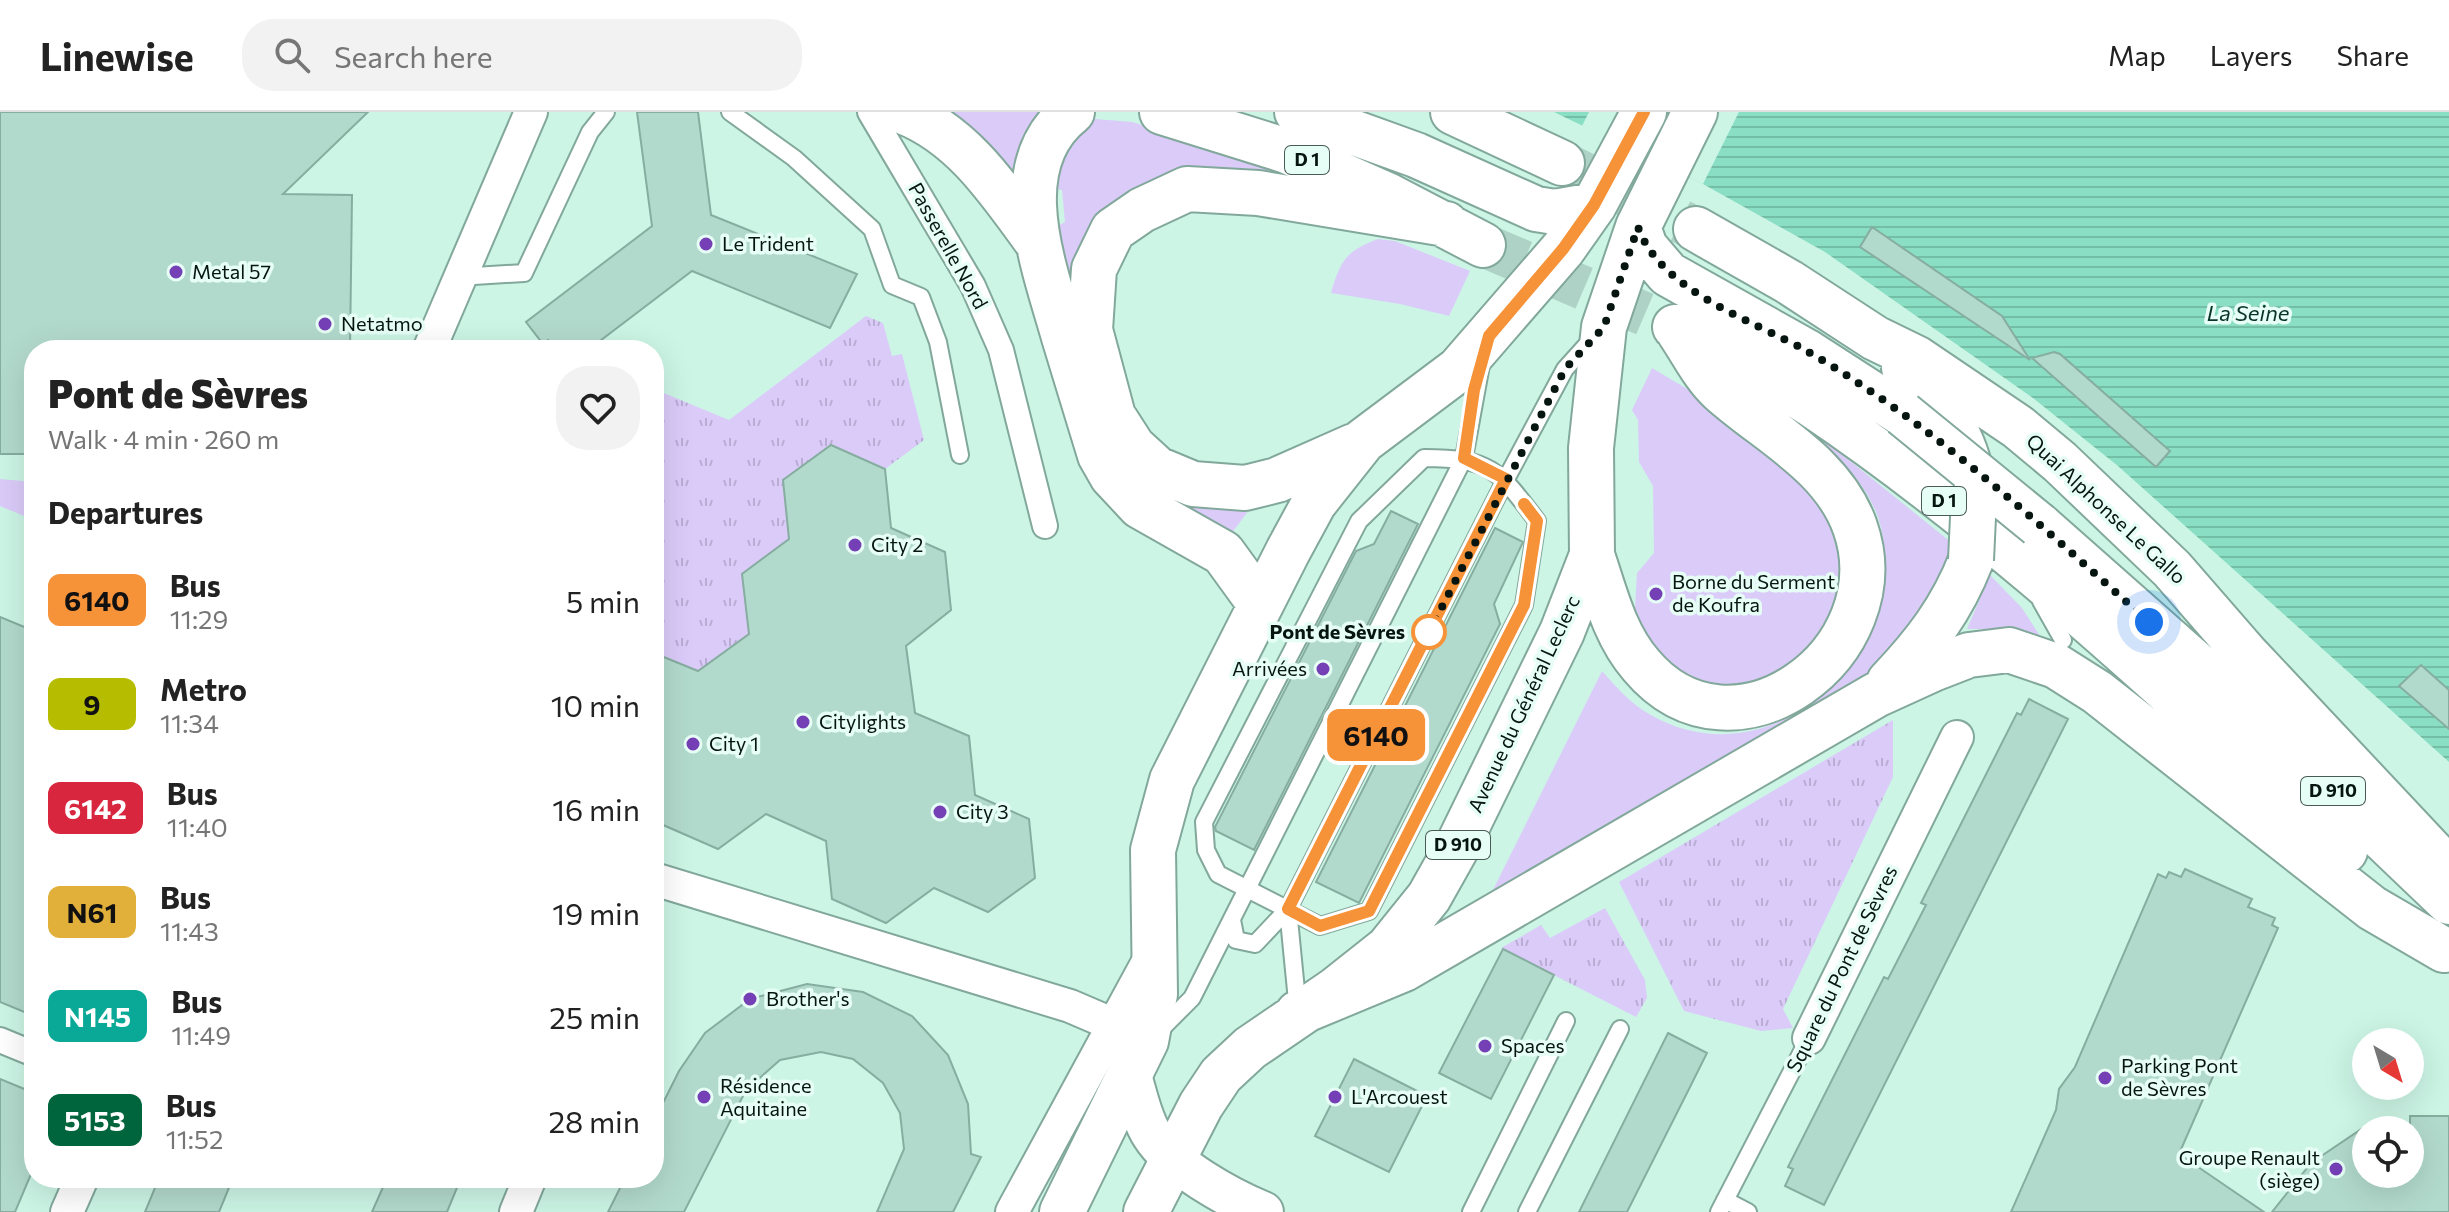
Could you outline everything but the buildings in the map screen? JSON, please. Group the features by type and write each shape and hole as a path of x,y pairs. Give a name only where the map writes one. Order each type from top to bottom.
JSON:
{"main road":[{"path":"904,112 953,140 996,185 1035,239"},
{"name":"D 1","path":"1162,112 1287,151 1446,224"},
{"name":"D 1","path":"1297,112 1416,155 1536,209 1555,212 1594,205"},
{"path":"1453,112 1562,163"},
{"path":"1483,245 1446,224 1258,193 1187,189 1142,210 1113,230 1094,269 1090,330 1113,416 1133,447 1157,469 1193,484 1225,488 1262,485 1363,441 1426,397 1459,369 1489,336 1563,249 1594,205 1644,112"},
{"name":"Avenue du Général Leclerc","path":"1146,1212 1221,1075 1250,1048 1335,990 1388,948 1429,897 1562,632 1592,555 1591,448 1604,327 1638,227 1695,112"},
{"path":"1068,115 1051,134 1036,175 1035,239 1100,455 1112,476 1140,506 1223,553 1260,604"},
{"name":"D 910","path":"1638,227 1645,247 1668,274 1807,352 1903,414 2039,525 2246,708 2449,902"},
{"name":"Quai Alphonse Le Gallo","path":"1696,229 1789,282 1875,338 1916,358 2018,427 2089,489 2172,569 2245,653 2449,870"},
{"name":"D 1","path":"1592,555 1617,628 1640,664 1681,699 1714,708 1750,705 1773,699 1805,681 1837,649 1859,602 1860,552 1856,529 1846,506 1816,468 1718,389 1675,327 1811,405 2385,887 2446,953"},
{"path":"1875,338 1929,393 1958,431 1970,461 1985,552 1943,620 1876,695"},
{"path":"1062,1212 1129,1047 1155,994 1153,850 1162,810 1181,761 1314,503 1363,441"},
{"path":"1298,1013 1404,969 1876,695 1969,655 2009,650 2056,666 2176,751 2372,908 2446,953"}],"street":[{"path":"433,340 531,112"},
{"name":"Passerelle Nord","path":"870,112 973,286 1001,350 1045,526"},
{"name":"Square du Pont de Sèvres","path":"1809,1038 1957,737"},
{"path":"664,891 1070,1006 1129,1047 1152,1135 1174,1157 1226,1196 1263,1212"},
{"path":"0,1040 24,1050"},
{"path":"1012,1212 1129,1047"},
{"path":"67,1212 78,1188"},
{"path":"516,1212 526,1188"}],"lane":[{"path":"458,277 524,273 590,132 606,112"},
{"path":"730,112 794,158 872,229 892,285 921,297 938,342 960,455"},
{"path":"1232,920 1236,940 1255,944 1288,909 1565,369 1604,327"},
{"path":"1129,1047 1170,1023 1192,998 1232,920 1464,458 1474,390 1489,336"},
{"path":"1424,458 1464,458 1506,479 1537,521 1524,605 1369,911 1320,926 1218,874 1206,850 1204,822 1359,521 1424,458"},
{"path":"1985,552 2021,568 2063,640"},
{"path":"1288,909 1298,1013"},
{"path":"1471,1212 1566,1021"},
{"path":"1527,1212 1620,1029"},
{"name":"Square du Pont de Sèvres","path":"1748,1212 1722,1206 1809,1038"}],"green space":[{"path":"930,112 1042,112 1018,198"},
{"path":"1095,119 1132,122 1349,187 1348,194 1343,198 1234,177 1190,177 1169,181 1129,202 1100,236 1090,256 1080,300 1081,323 1098,391 1113,433 1140,469 1165,485 1204,496 1258,498 1231,534 1171,503 1137,479 1122,464 1099,424 1052,229 1065,222 1062,190 1049,188 1056,154 1066,135"},
{"path":"1378,239 1395,241 1470,271 1449,316 1400,304 1331,293 1346,258 1358,248"},
{"path":"866,316 883,323 892,356 902,354 924,440 885,469 831,445 783,480 789,539 742,574 749,634 698,671 664,657 664,393 729,420"},
{"path":"1652,368 1704,399 1776,458 1817,500 1835,532 1842,566 1830,622 1797,663 1750,687 1689,686 1634,625 1637,573 1654,553 1653,486 1639,462 1638,420 1632,410"},
{"path":"1783,407 1957,547 1941,596 1862,684 1491,894 1602,671 1631,701 1651,715 1696,732 1740,733 1783,720 1820,696 1851,663 1873,623 1884,579 1882,532 1872,503 1856,478"},
{"path":"0,479 24,481 24,516 0,506"},
{"path":"1990,575 2022,608 2040,636 1997,629 1967,629"},
{"path":"1893,720 1893,777 1783,1009 1793,1028 1761,1031 1684,1011 1619,882"},
{"path":"1605,908 1645,980 1647,998 1636,1017 1501,948 1541,925 1550,938"}],"water":[{"name":"La Seine","path":"1554,112 2449,112 2449,762 2118,466 2033,398 1825,252 1703,184"}],"pier":[{"path":"1589,112 1739,112 1703,184 1582,126"}],"tunnel":[{"path":"1562,163 1696,229"},
{"path":"1483,245 1675,327"}],"bus line":[{"name":"6140","path":"1524,504 1537,521 1524,605 1369,911 1320,926 1288,909 1506,479 1464,458 1474,390 1489,336 1563,249 1594,205 1644,112"}],"place":[{"name":"Le Trident","path":"706,244"},
{"name":"Metal 57","path":"176,272"},
{"name":"Netatmo","path":"325,324"},
{"name":"City 2","path":"855,545"},
{"name":"Borne du Serment de Koufra","path":"1656,594"},
{"name":"Pont de Sèvres","path":"1429,632"},
{"name":"Arrivées","path":"1323,669"},
{"name":"Citylights","path":"803,722"},
{"name":"City 1","path":"693,744"},
{"name":"City 3","path":"940,812"},
{"name":"Brother's","path":"750,999"},
{"name":"Spaces","path":"1485,1046"},
{"name":"Parking Pont de Sèvres","path":"2105,1078"},
{"name":"Résidence Aquitaine","path":"704,1097"},
{"name":"L'Arcouest","path":"1335,1097"},
{"name":"Groupe Renault (siège)","path":"2336,1169"}],"route":[{"path":"1429,632 1565,369 1604,327 1638,227 1645,247 1668,274 1807,352 1903,414 2001,491 2149,622"}]}
